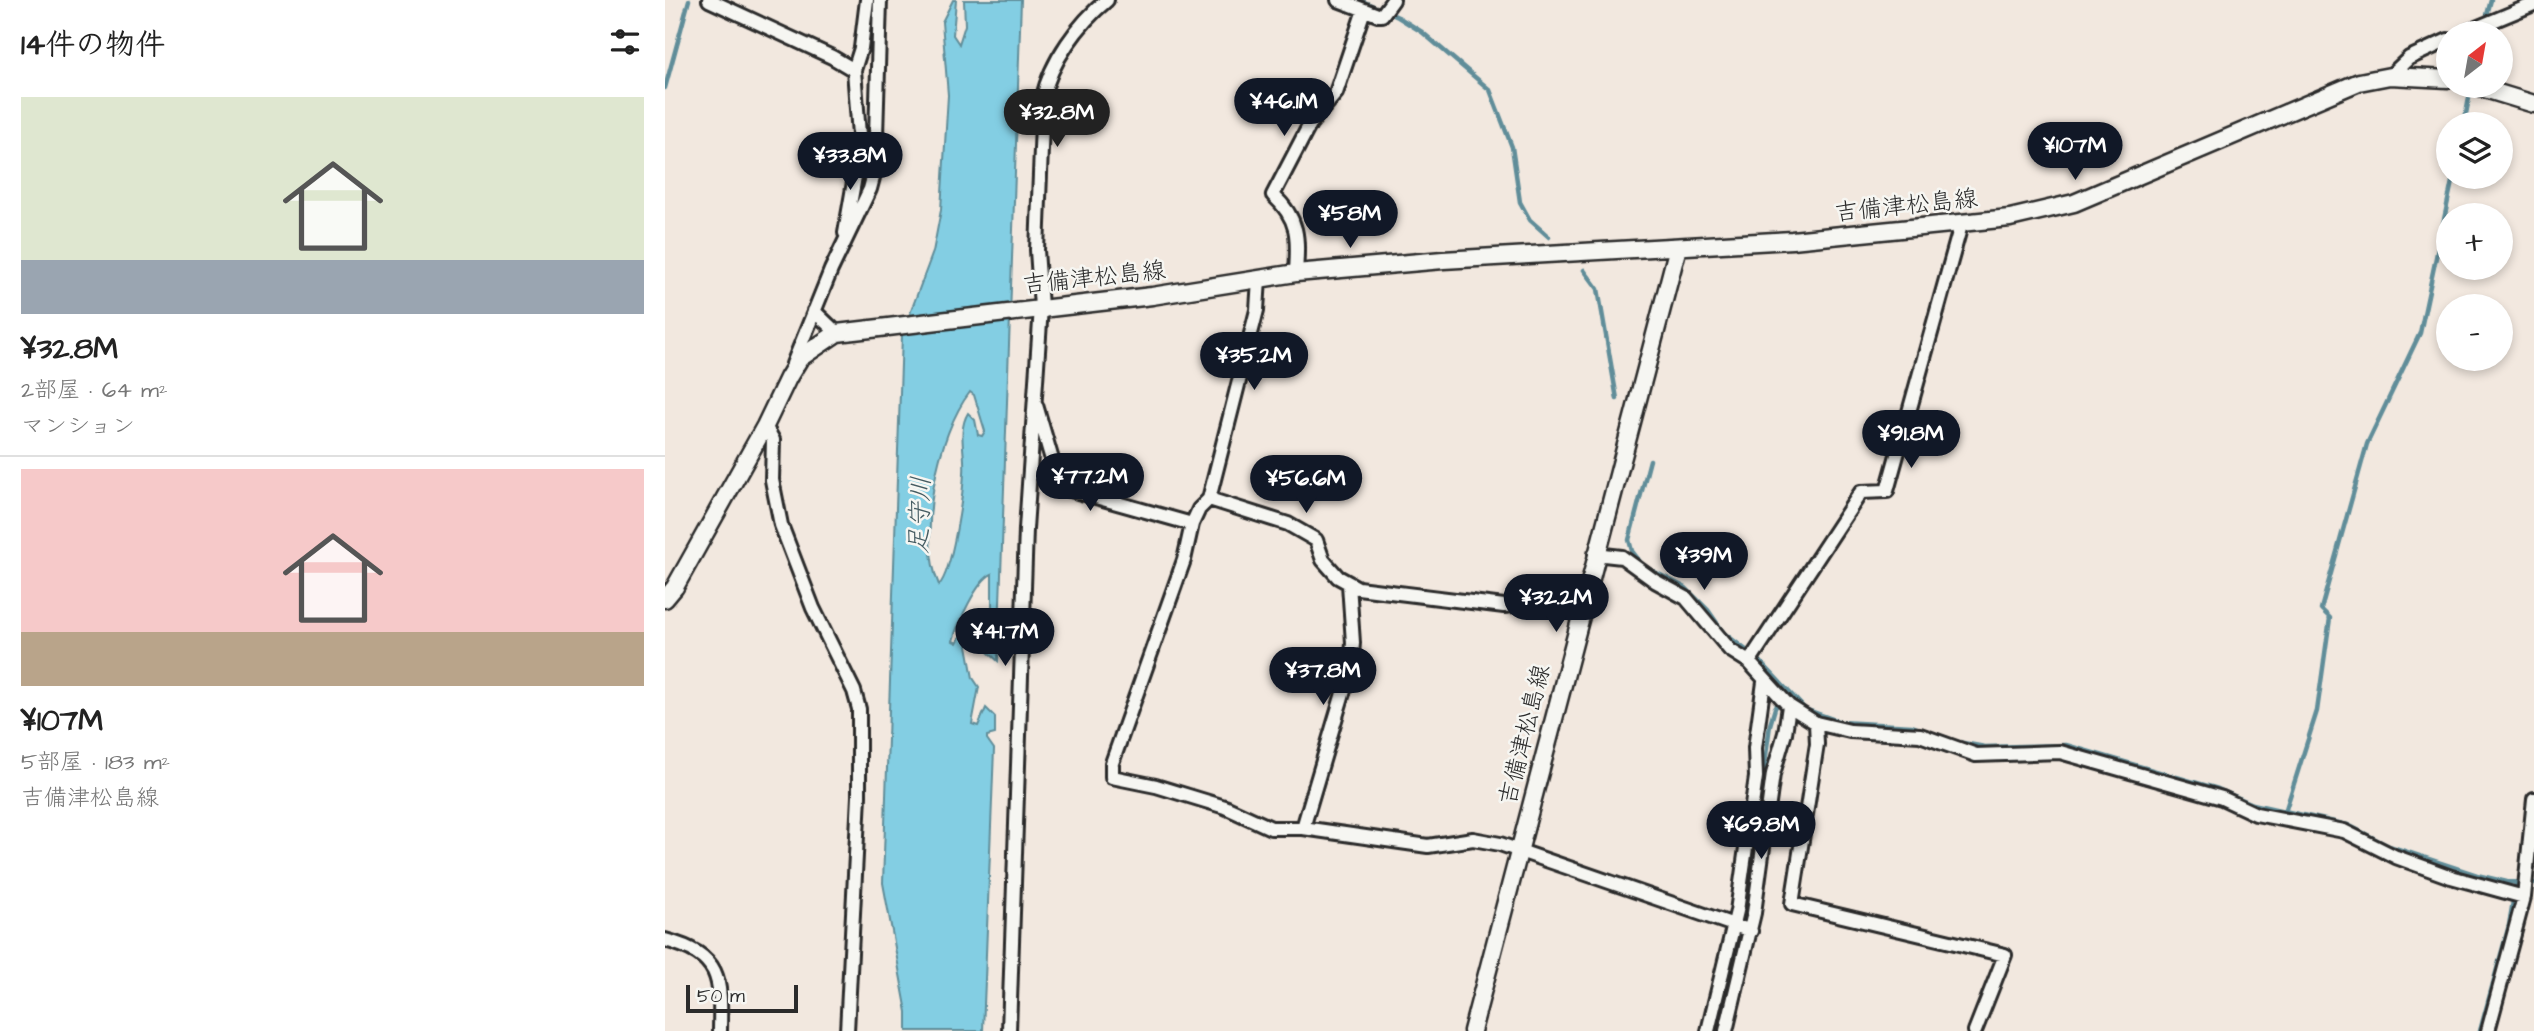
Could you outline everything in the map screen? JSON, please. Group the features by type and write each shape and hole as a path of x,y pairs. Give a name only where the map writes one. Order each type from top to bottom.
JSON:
{"main road":[{"name":"吉備津松島線","path":"665,599 675,587 765,426 787,378 800,359 837,332 1152,296 1296,273 1443,260 1678,247 1961,225 2028,215 2074,203 2318,97 2359,82 2390,76 2436,78"},
{"path":"2513,98 2534,104"},
{"name":"吉備津松島線","path":"1472,1031 1595,554 1678,247"}],"street":[{"path":"709,0 832,57 854,70"},
{"path":"843,243 860,148 854,70 861,48 867,0"},
{"path":"787,378 843,243 870,189 875,170 880,0"},
{"path":"1338,0 1364,10 1388,7"},
{"path":"1009,1031 1043,98 1053,68 1103,2"},
{"path":"2493,21 2534,4"},
{"path":"1296,273 1298,233 1286,207 1273,195 1310,124 1336,93 1364,10"},
{"path":"2390,76 2409,58 2436,46"},
{"path":"1752,658 1861,492 1887,491 1961,225"},
{"path":"1259,279 1257,310 1209,499 1199,509 1192,524 1184,561 1110,771 1112,777 1156,786 1225,807 1271,828 1303,828 1428,846 1473,839 1519,849 1751,930"},
{"path":"814,311 837,332"},
{"path":"1034,395 1060,487 1192,524"},
{"path":"765,426 773,440 772,480 781,525 803,585 854,691 859,709 859,796 847,1031"},
{"path":"1209,499 1289,524 1316,540 1323,560 1349,584 1373,591 1504,606 1584,598"},
{"path":"1595,554 1622,556 1655,581 1686,598 1730,650 1752,658 1765,682 1787,705 1817,723 1850,731 1920,735 1976,755 2060,752 2222,798 2256,814 2344,831 2396,856 2521,891"},
{"path":"1303,828 1351,666 1353,643 1349,584"},
{"path":"1708,1031 1734,925 1756,777 1755,748 1765,682"},
{"path":"1726,1031 1751,930 1773,774 1785,733 1787,705"},
{"path":"1817,723 1817,744 1792,904 2004,955 1975,1031"},
{"path":"2488,1031 2521,891 2534,799"},
{"path":"665,940 688,946 709,962 721,985 720,1031"}],"water":[{"name":"足守川","path":"953,0 956,0 953,35 959,44 965,25 964,0 1021,0 998,661 988,652 987,614 992,607 992,574 974,594 953,641 957,643 964,629 973,678 979,687 972,724 978,726 986,708 995,717 995,734 987,736 994,749 983,1031 907,1031 907,1012 883,883 902,335 933,252 941,210 948,95 942,22","holes":["970,392 974,395 985,431 982,436 978,435 975,420 968,413 962,435 964,473 959,515 948,565 939,585 930,540 934,486 940,458 958,410"]}],"waterway":[{"path":"665,88 689,0"},
{"path":"1360,0 1398,17 1422,32 1490,90 1512,147 1520,202 1530,220 1549,237"},
{"path":"2485,21 2491,0"},
{"path":"2466,112 2469,98"},
{"path":"2285,812 2317,711 2330,618 2321,609 2367,444 2420,333 2450,189"},
{"path":"1584,270 1598,289 1617,399"},
{"path":"1642,564 1632,551 1629,540 1650,460"},
{"path":"1649,569 1686,588 1708,610 1724,633 1759,660 1805,709 1841,722 1912,726 1937,735"},
{"path":"1716,1031 1745,913 1770,725 1775,708 1787,689"},
{"path":"1958,742 1985,747 2066,745 2218,789 2253,804 2348,825 2389,846 2477,875 2507,882 2534,883"},
{"path":"2480,1031 2509,925 2516,883"}]}
